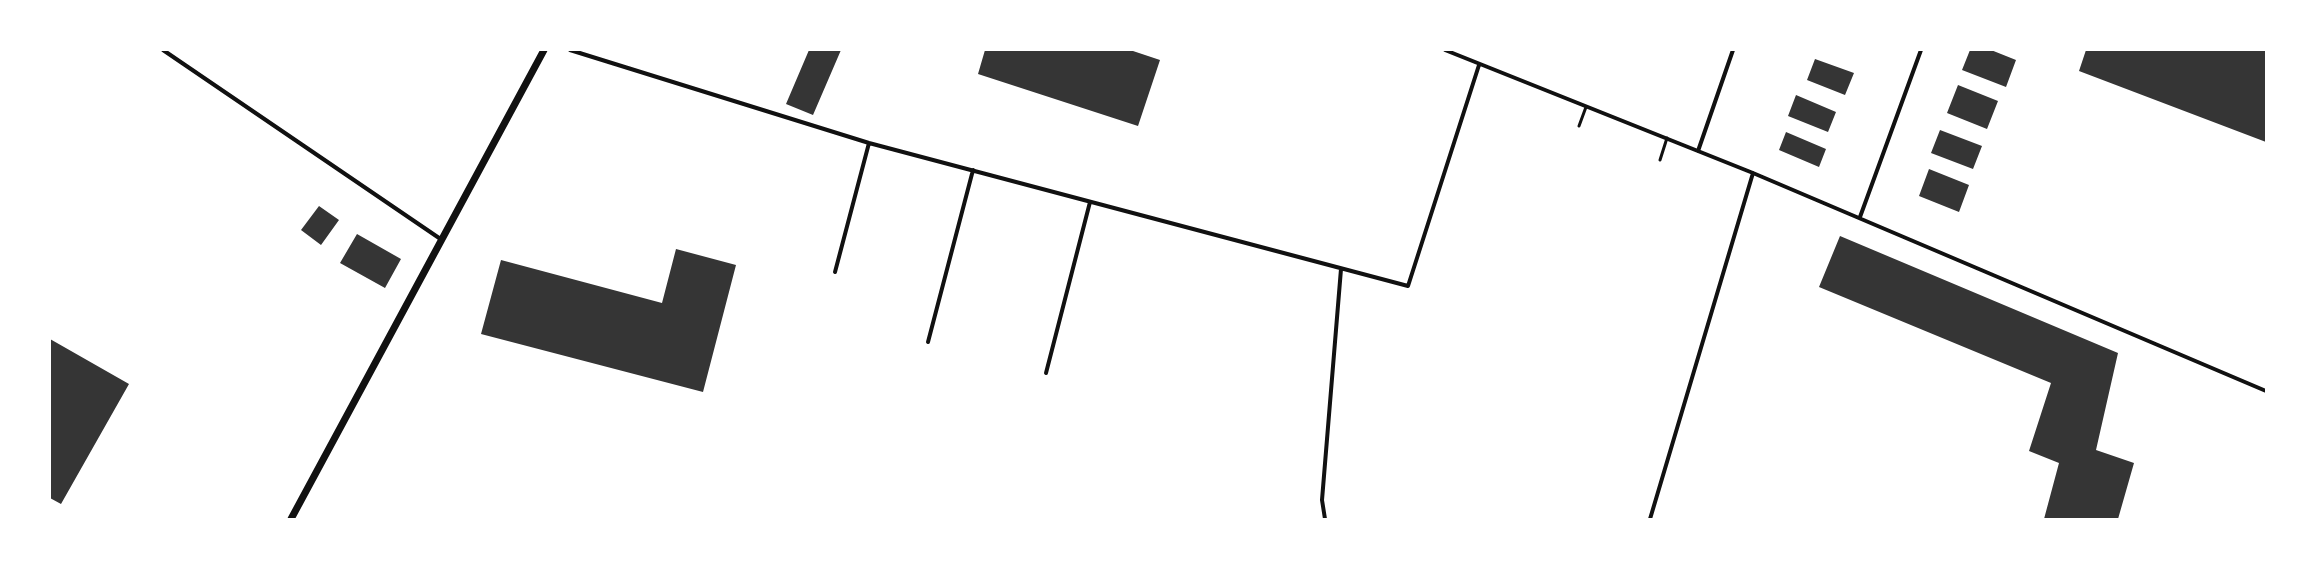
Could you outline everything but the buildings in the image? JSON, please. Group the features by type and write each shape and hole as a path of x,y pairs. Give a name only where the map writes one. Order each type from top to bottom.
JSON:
{"street":[{"path":"163,50 442,240"},
{"path":"291,519 544,50"},
{"path":"570,50 869,143 1408,286 1479,65"},
{"path":"1445,50 1479,65 1667,138 1860,217 2266,390"},
{"path":"1698,151 1733,50"},
{"path":"1860,217 1921,50"},
{"path":"835,272 869,143"},
{"path":"928,342 973,170"},
{"path":"1650,519 1753,173"},
{"path":"1046,373 1090,202"},
{"path":"1325,519 1322,500 1341,269"}],"lane":[{"path":"1580,126 1586,107"},
{"path":"1660,160 1667,138"}]}
